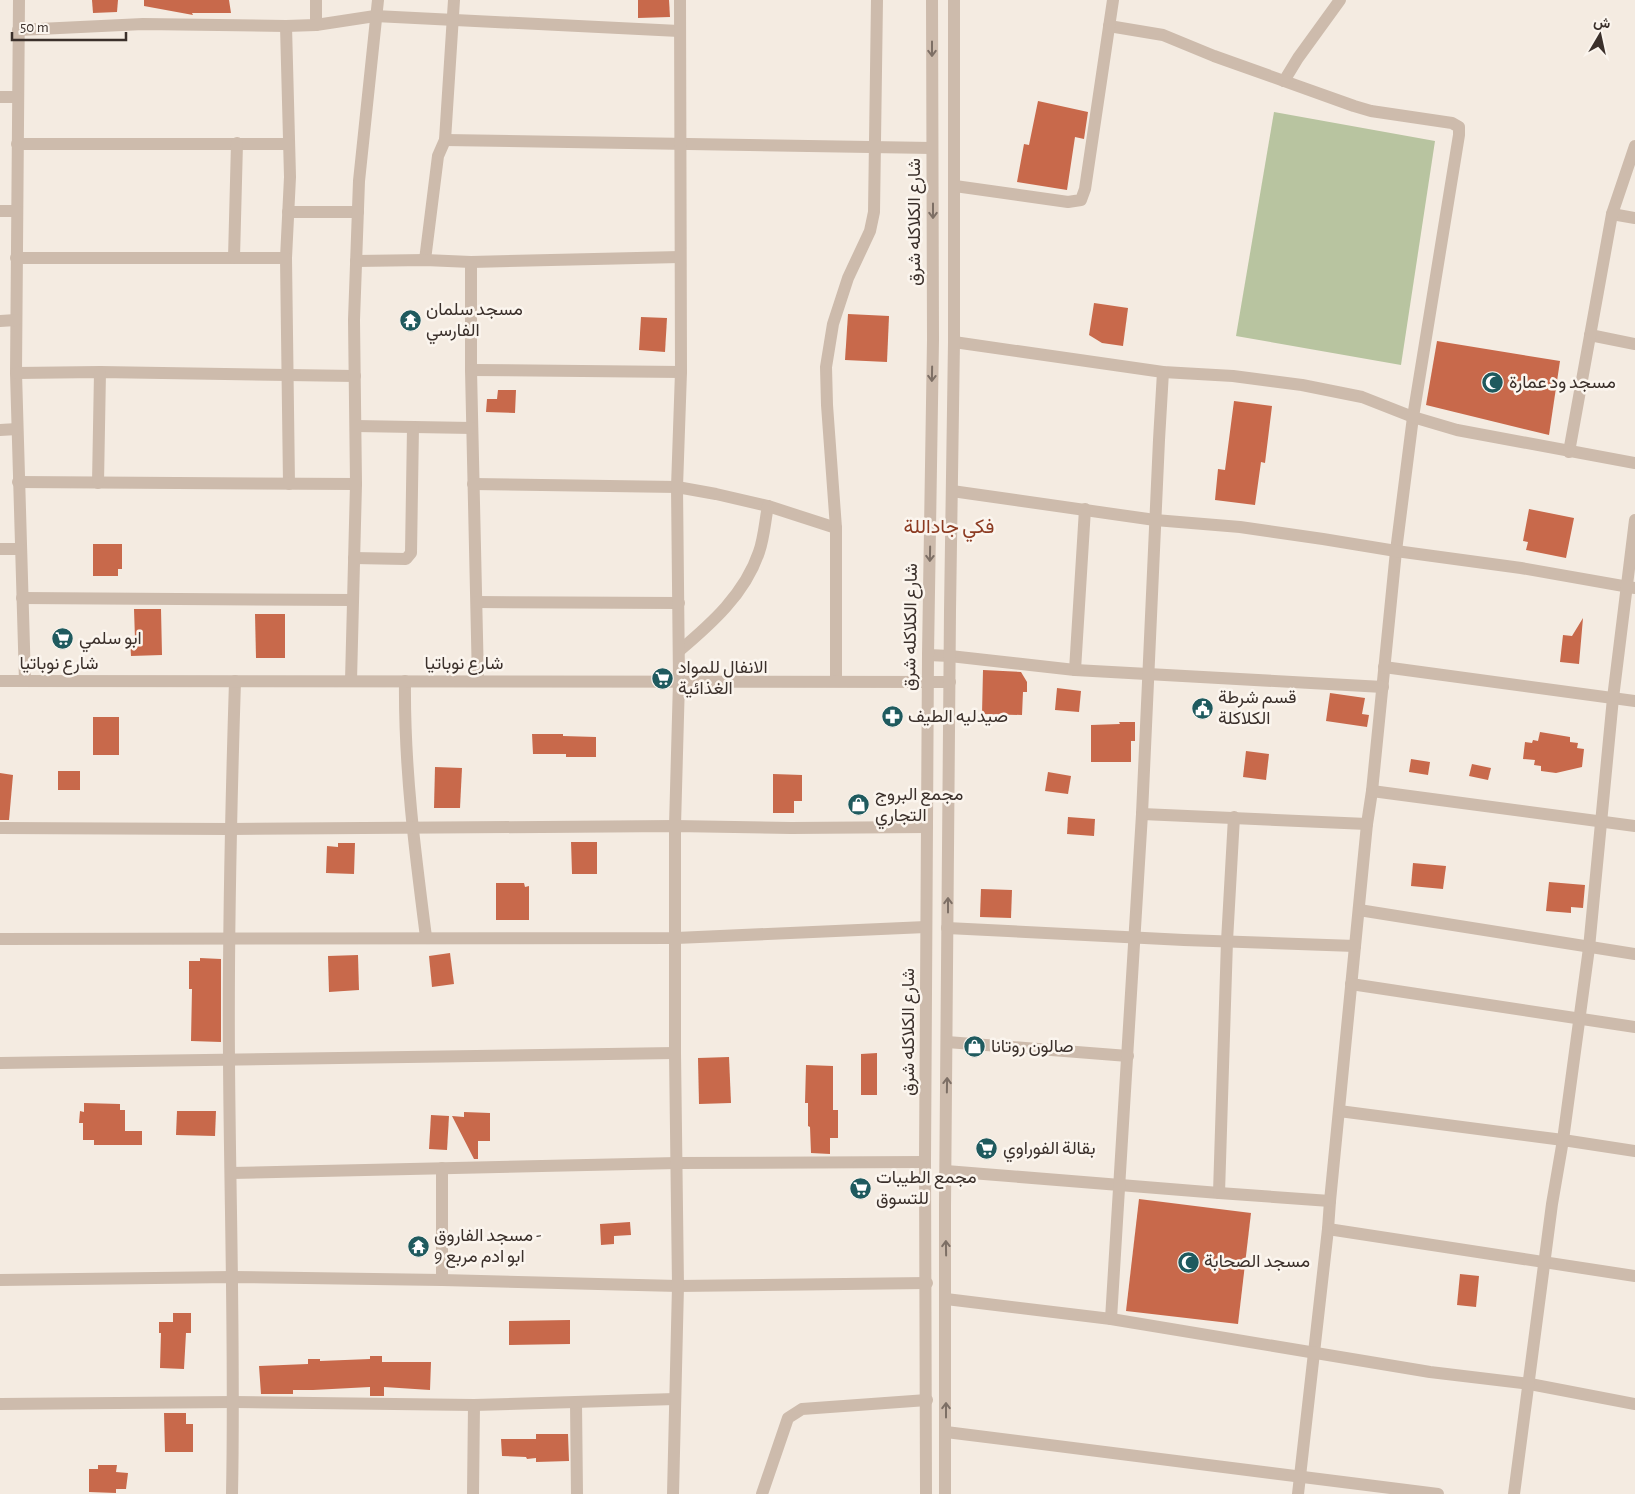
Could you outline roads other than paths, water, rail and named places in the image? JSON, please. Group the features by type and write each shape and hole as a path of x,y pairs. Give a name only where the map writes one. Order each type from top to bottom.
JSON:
{"street":[{"path":"19,0 16,373 25,681"},
{"path":"316,0 316,25"},
{"path":"351,681 356,484 354,320 358,181 378,0"},
{"path":"425,260 438,156 445,140 454,0"},
{"path":"673,1494 678,1286 675,826 679,681 677,487 680,372 680,0"},
{"path":"836,681 836,528 826,367 833,324 848,278 870,231 874,212 877,0"},
{"name":"شارع الكلاكله شرق","path":"926,1494 926,927 933,340 932,0"},
{"path":"945,1494 955,186 954,0"},
{"path":"955,186 1068,202 1081,200 1085,190 1113,0"},
{"path":"1284,81 1298,58 1340,0"},
{"path":"18,30 143,24 316,25 375,16 679,31"},
{"path":"286,26 289,144 286,258 286,375 289,484"},
{"path":"1109,26 1163,35 1214,56 1371,111 1452,123 1459,126 1413,417 1396,551 1367,824 1328,1229 1298,1494"},
{"path":"0,97 17,97"},
{"path":"445,140 932,148"},
{"path":"234,258 237,143"},
{"path":"17,144 289,144"},
{"path":"1569,452 1612,214 1635,146"},
{"path":"0,211 17,211"},
{"path":"288,212 358,212"},
{"path":"1612,214 1635,218"},
{"path":"356,261 425,260 471,262 680,257"},
{"path":"16,258 286,258"},
{"path":"471,262 470,370 478,681"},
{"path":"0,320 16,320"},
{"path":"1590,335 1635,344"},
{"path":"954,342 1163,372 1233,376 1302,385 1362,397 1413,417 1457,430 1635,464"},
{"path":"470,370 680,372"},
{"path":"16,373 100,372 355,376"},
{"path":"98,483 100,372"},
{"path":"1111,1319 1142,814 1163,372"},
{"path":"356,426 472,428"},
{"path":"354,558 406,559 411,553 413,427"},
{"path":"0,430 17,429"},
{"path":"18,482 356,484"},
{"path":"473,484 677,487 768,506 836,528"},
{"path":"952,491 1155,520 1240,527 1521,568 1631,587"},
{"path":"679,651 711,624 733,598 751,571 759,552 768,506"},
{"path":"1075,670 1085,510"},
{"path":"1514,1494 1530,1384 1552,1204 1563,1140 1589,948 1614,698 1631,587 1635,520"},
{"path":"0,549 20,549"},
{"path":"22,598 353,600"},
{"path":"477,602 678,603"},
{"path":"928,655 1075,670 1383,687"},
{"path":"1384,667 1635,702"},
{"name":"شارع نوباتيا","path":"0,681 950,682"},
{"path":"232,1494 234,1402 229,938 230,829 235,681"},
{"path":"405,681 405,731 412,828 426,937"},
{"path":"1372,791 1635,826"},
{"path":"1142,814 1367,824"},
{"path":"1219,1193 1227,941 1234,817"},
{"path":"0,828 927,827"},
{"path":"1359,910 1635,954"},
{"path":"0,939 676,938 926,927"},
{"path":"948,928 1355,946"},
{"path":"1351,984 1635,1027"},
{"path":"947,1042 1128,1056"},
{"path":"0,1063 675,1053"},
{"path":"1339,1111 1635,1151"},
{"path":"231,1173 676,1163 925,1162"},
{"path":"442,1168 442,1280"},
{"path":"946,1170 1219,1193 1330,1200"},
{"path":"1328,1229 1635,1276"},
{"path":"0,1280 232,1277 678,1286 927,1283"},
{"path":"946,1299 1111,1319 1430,1372 1530,1384 1635,1404"},
{"path":"0,1404 234,1402 474,1406 675,1399"},
{"path":"762,1494 788,1418 794,1412 802,1408 927,1400"},
{"path":"576,1403 577,1494"},
{"path":"473,1494 474,1406"},
{"path":"946,1432 1438,1494"}],"place":[{"name":"مسجد سلمان الفارسي","path":"410,320"},
{"name":"مسجد ود عمارة","path":"1493,383"},
{"name":"ابو سلمي","path":"63,639"},
{"name":"الانفال للمواد الغذائية","path":"662,678"},
{"name":"قسم شرطة الكلاكلة","path":"1202,708"},
{"name":"صيدليه الطيف","path":"892,717"},
{"name":"مجمع البروج التجاري","path":"859,805"},
{"name":"صالون روتانا","path":"975,1047"},
{"name":"بقالة الفوراوي","path":"987,1149"},
{"name":"مجمع الطيبات للتسوق","path":"860,1188"},
{"name":"مسجد الفاروق - ابو ادم مربع 9","path":"418,1246"},
{"name":"مسجد الصحابة","path":"1188,1262"}],"district":[{"name":"فكي جاداللة","path":"949,527"}]}
